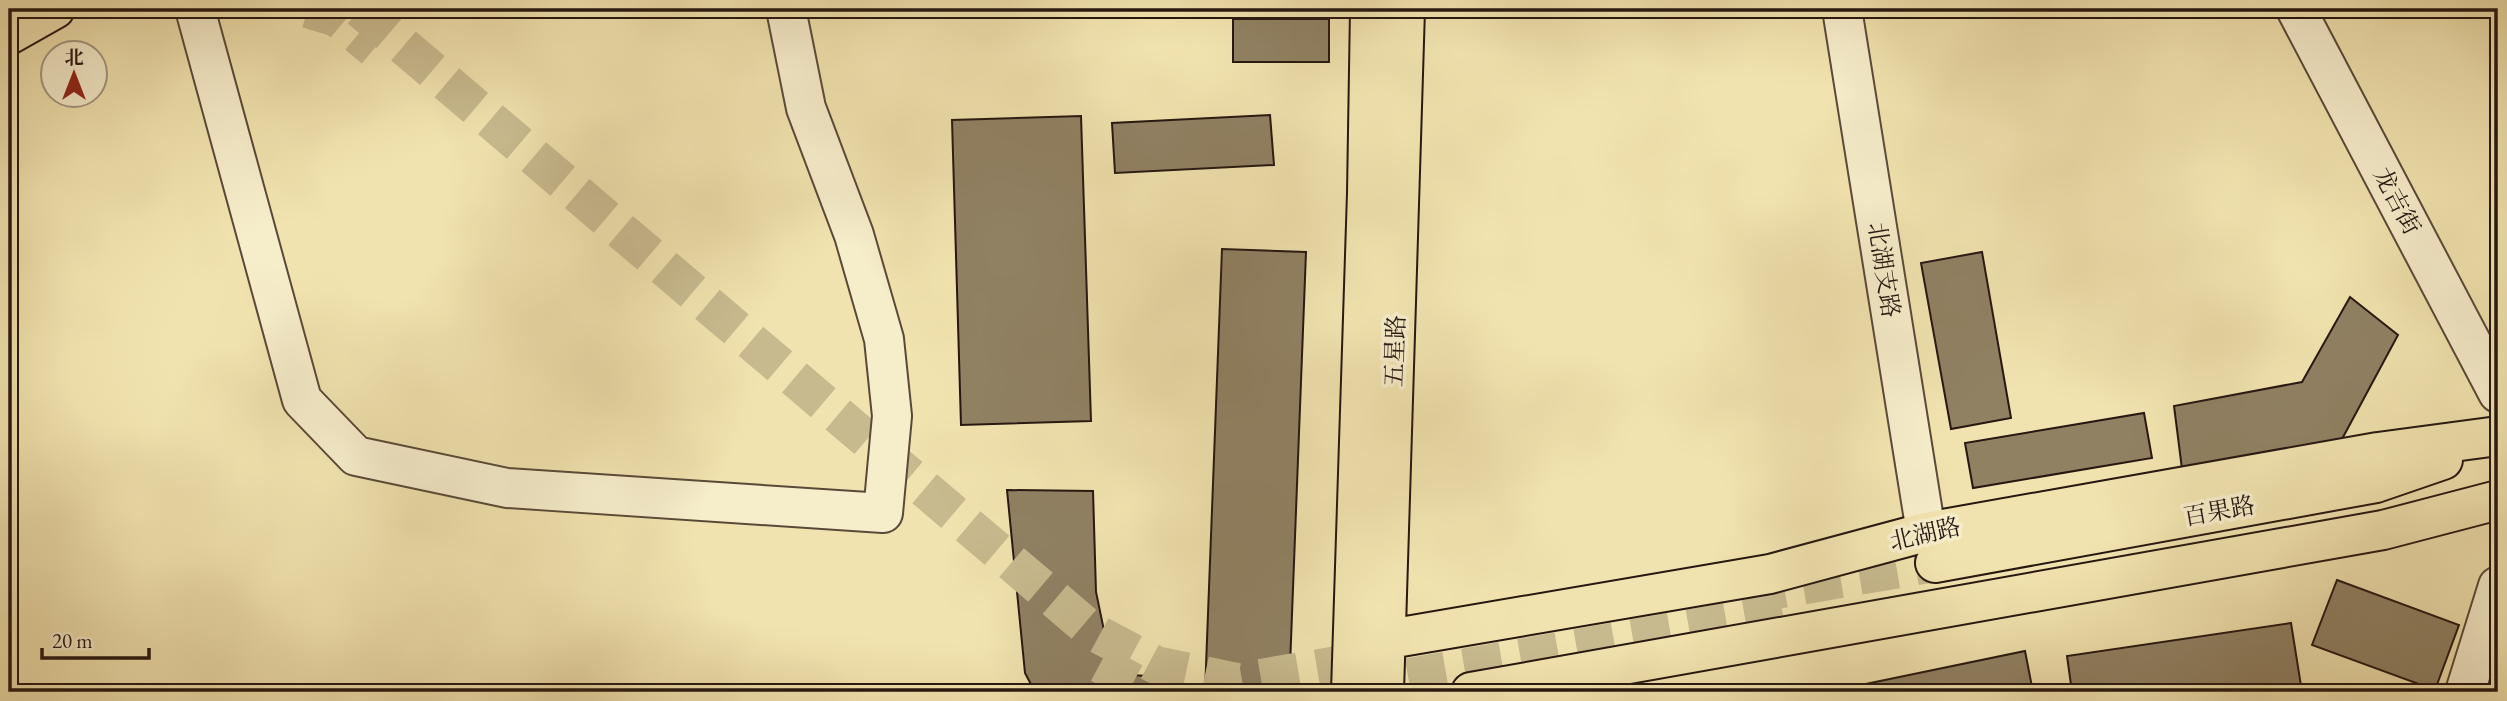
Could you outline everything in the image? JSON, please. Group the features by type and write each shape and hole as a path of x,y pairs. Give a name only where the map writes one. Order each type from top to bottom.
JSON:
{"main road":[{"path":"9,12 13,9"},
{"path":"9,35 55,9"},
{"name":"五星路","path":"1370,9 1367,206 1370,643 1384,692"},
{"name":"五星路","path":"1351,692 1370,643 1405,9"},
{"name":"百果路","path":"1933,560 2376,483 2498,439"},
{"path":"1471,692 2383,530 2498,497"},
{"name":"百果路","path":"1933,560 2376,506 2498,497"},
{"name":"北湖路","path":"1370,643 1770,574 1933,560"}],"street":[{"path":"195,9 302,401 356,456 507,488 883,513 892,416 884,339 854,235 806,108 786,9"},
{"name":"北湖支路","path":"1842,9 1933,560"},
{"name":"龙吉街","path":"2297,9 2498,393"},
{"path":"2465,692 2498,586"}],"building":[{"path":"1233,19 1329,19 1329,62 1233,62"},
{"path":"1270,115 1274,165 1115,173 1112,123"},
{"path":"1081,116 1091,421 961,425 952,120"},
{"path":"1222,249 1306,252 1289,692 1205,692"},
{"path":"1982,252 2011,418 1951,429 1921,263"},
{"path":"2350,297 2398,335 2342,439 2182,469 2174,406 2302,382"},
{"path":"2144,413 2152,458 1973,488 1965,443"},
{"path":"1007,490 1093,491 1096,592 1113,674 1183,678 1183,692 1035,692 1025,673"},
{"path":"2337,580 2459,625 2435,690 2312,645"},
{"path":"2291,623 2302,692 2072,692 2067,656"},
{"path":"2025,651 2033,692 1827,692"}],"tunnel":[{"path":"308,9 337,18 374,49"},
{"path":"360,9 1092,631 1156,665 1237,682 1384,657"},
{"path":"1747,595 1935,563"},
{"path":"1352,687 1789,611"},
{"path":"1100,664 1152,692"}]}
